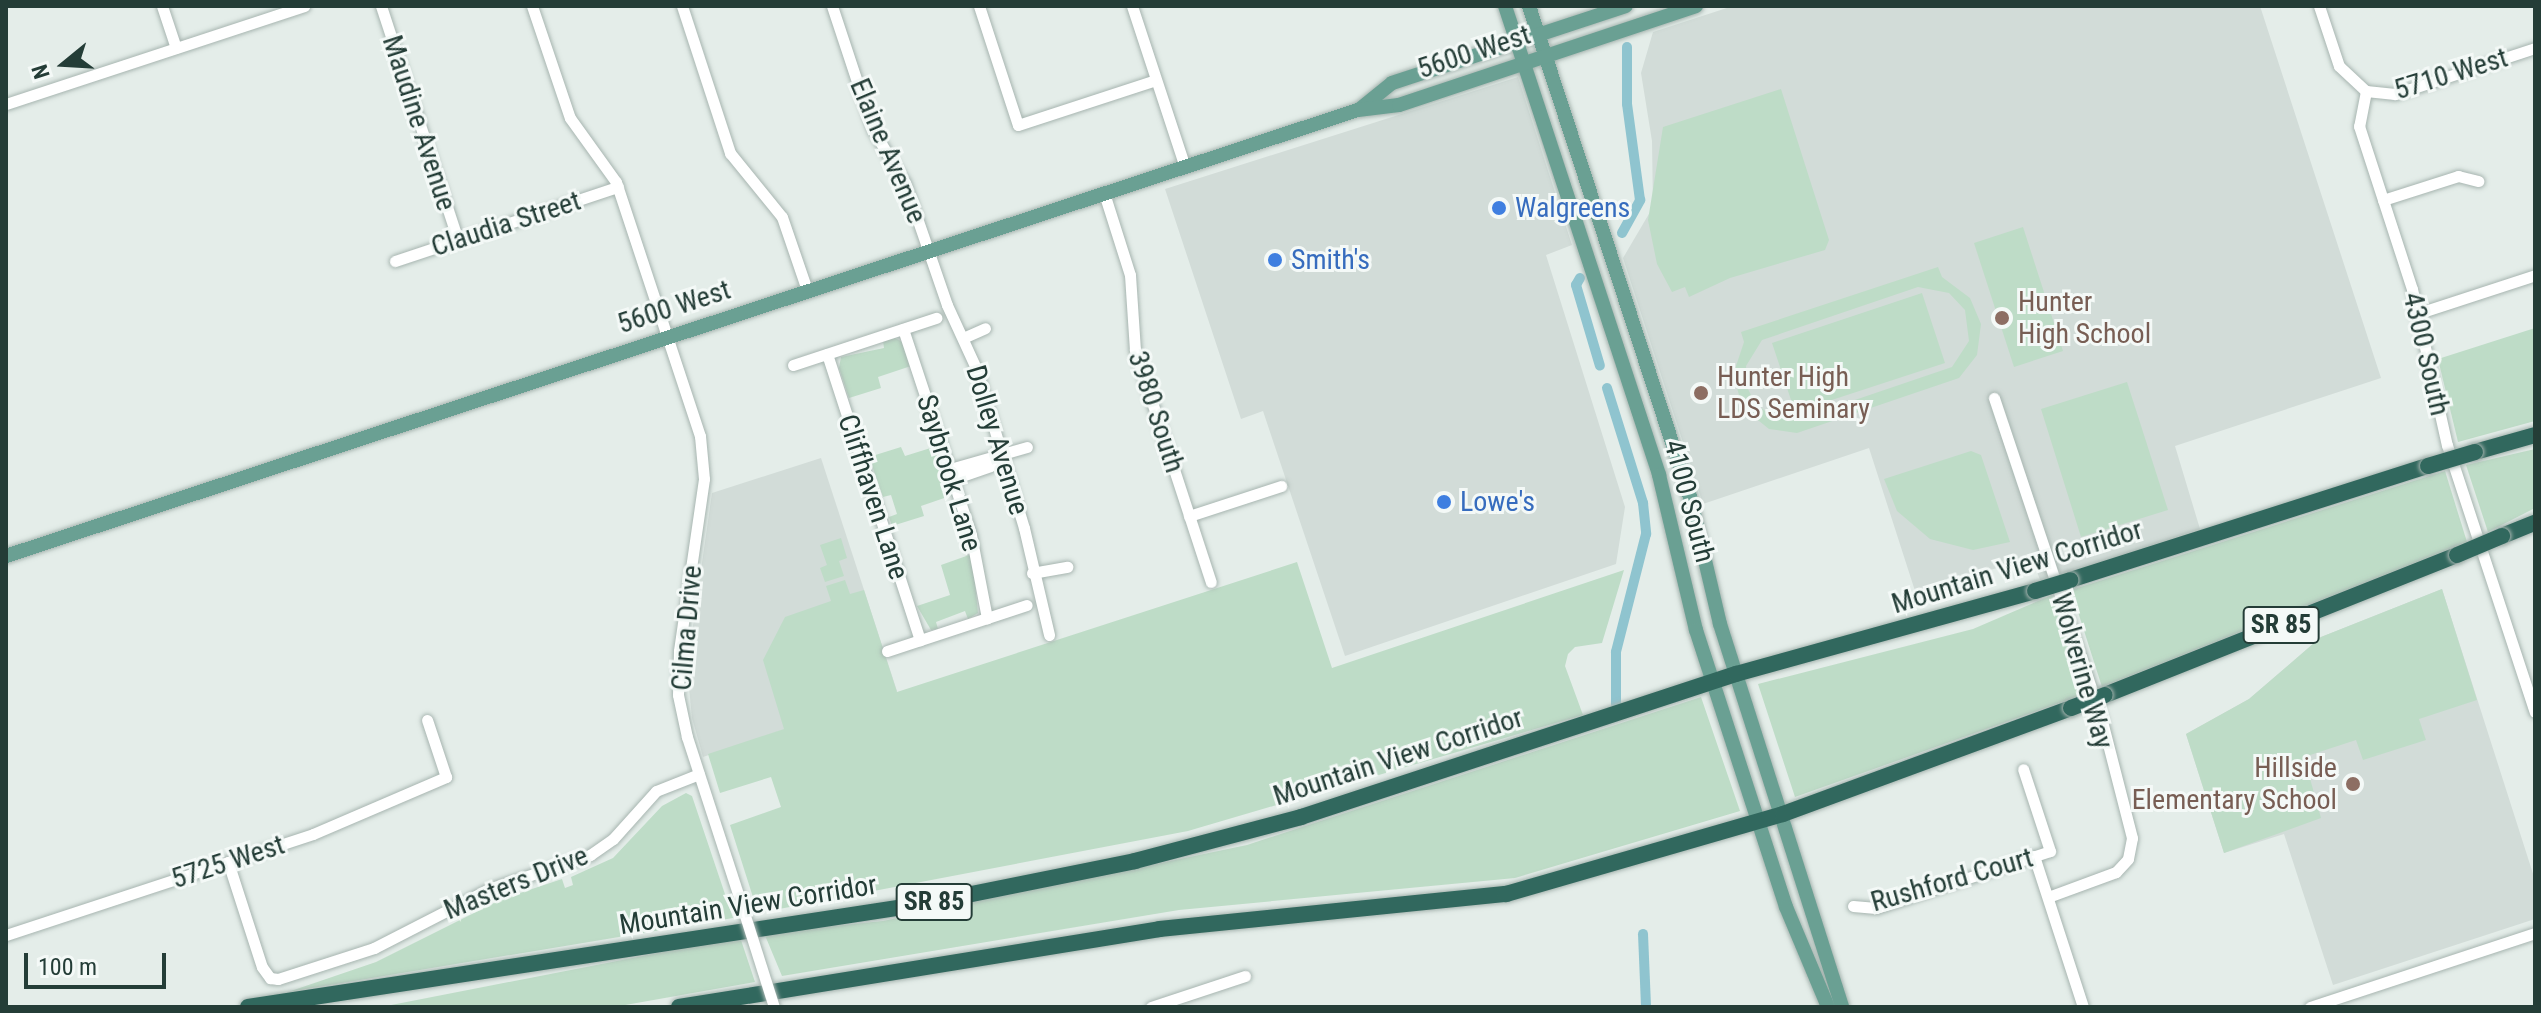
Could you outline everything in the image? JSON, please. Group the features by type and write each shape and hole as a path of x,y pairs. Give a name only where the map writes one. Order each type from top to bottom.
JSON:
{"highway":[{"name":"Mountain View Corridor","path":"248,1007 844,917 1063,877 1273,825 1736,674 2035,591 2535,435"},
{"name":"SR 85","path":"679,1007 1160,929 1474,899 1619,863 1783,814 2071,708 2535,523"}],"main road":[{"name":"4100 South","path":"1505,6 1659,475 1713,682 1786,907 1828,1007"},
{"name":"4100 South","path":"1529,6 1690,497 1736,674 1842,1007"},
{"name":"5600 West","path":"1358,110 1392,83 1626,6"},
{"name":"5600 West","path":"6,556 1358,110 1399,105 1696,6"}],"street":[{"path":"162,6 176,48"},
{"path":"6,104 304,6"},
{"name":"Maudine Avenue","path":"381,6 458,240"},
{"name":"Cilma Drive","path":"532,6 567,111 618,187 703,455 702,503 678,681 683,723 774,1007"},
{"path":"682,6 730,153 782,217 807,290"},
{"name":"Elaine Avenue","path":"832,6 873,130 905,183 928,251"},
{"path":"979,6 1018,125 1156,80"},
{"path":"1132,6 1185,167"},
{"path":"2319,6 2343,72 2366,91"},
{"name":"5710 West","path":"2366,91 2395,94 2535,48"},
{"name":"4300 South","path":"2366,91 2359,126 2416,314 2447,445 2535,712"},
{"path":"2383,200 2458,176 2478,181"},
{"name":"Claudia Street","path":"395,261 618,187"},
{"name":"3980 South","path":"1104,193 1130,275 1135,350 1211,582"},
{"name":"Dolley Avenue","path":"928,251 963,338 1000,457 1049,635"},
{"path":"2416,314 2535,275"},
{"path":"793,365 936,318"},
{"path":"963,338 985,328"},
{"name":"Saybrook Lane","path":"903,329 975,549 987,618"},
{"name":"Cliffhaven Lane","path":"827,354 920,640"},
{"name":"Wolverine Way","path":"1994,398 2101,717 2132,838 2130,854 2116,872 2048,897"},
{"path":"951,474 990,466 1000,457 1027,447"},
{"path":"1189,516 1281,486"},
{"path":"1032,573 1067,567"},
{"path":"887,651 1027,605"},
{"name":"5725 West","path":"6,935 334,827 446,777 427,720"},
{"name":"Rushford Court","path":"1853,906 1876,908 2050,851 2023,769"},
{"name":"Masters Drive","path":"228,862 262,967 270,978 374,948 489,889 590,855 613,839 656,791 699,774"},
{"path":"2034,856 2083,1007"},
{"path":"2310,1007 2535,933"},
{"path":"1151,1007 1245,976"}],"shaded area":[{"name":"Hunter High School","path":"1733,6 2260,6 2381,378 2175,446 2200,529 2041,582 2031,557 1916,594 1869,448 1703,504 1623,258 1653,207 1652,141 1641,73 1653,32"},
{"path":"1518,77 1572,245 1546,255 1625,507 1616,564 1345,656 1263,411 1241,419 1165,189"},
{"path":"821,458 897,691 703,757 692,718 687,668 712,493"},
{"name":"Hillside Elementary School","path":"2442,589 2535,880 2535,919 2333,985 2284,834 2224,853 2186,734 2249,699 2321,637"}],"green space":[{"path":"1781,89 1829,240 1825,250 1730,278 1689,297 1685,287 1672,292 1657,264 1648,220 1663,127"},
{"path":"2023,227 2063,351 2014,367 1974,243"},
{"path":"1938,267 1942,277 1970,298 1981,324 1977,355 1959,378 1797,433 1769,429 1743,408 1733,375 1744,342 1741,332","holes":["1918,287 1949,293 1965,310 1969,341 1952,367 1796,420 1773,417 1755,403 1748,389 1746,366 1762,340"]},
{"path":"1922,293 1945,363 1795,412 1772,343"},
{"path":"2535,328 2535,421 2458,442 2438,359"},
{"path":"895,338 903,342 911,366 878,377 881,388 849,398 839,368 841,357 884,348 883,341"},
{"path":"2127,382 2168,510 2081,537 2041,409"},
{"path":"937,446 953,495 921,506 924,516 892,526 889,517 897,514 891,495 883,497 869,457 901,447 905,456"},
{"path":"2535,449 2535,508 2488,532 2466,465"},
{"path":"1971,451 1981,455 2010,542 1973,550 1930,539 1897,511 1884,479"},
{"path":"2445,471 2467,542 2102,687 2071,590"},
{"path":"841,538 847,558 839,561 844,576 825,582 820,568 827,565 820,545"},
{"path":"972,554 978,613 968,619 965,611 936,622 938,629 931,630 917,606 950,595 941,565"},
{"path":"1297,562 1332,668 1624,570 1602,643 1575,647 1568,654 1565,666 1583,715 1188,831 758,913 730,825 781,807 771,777 720,793 708,754 784,729 763,660 785,617 831,601 826,586 845,580 850,594 864,590 897,692"},
{"path":"2442,589 2477,700 2419,719 2426,740 2363,760 2356,740 2304,757 2321,818 2224,853 2186,734 2249,699 2321,637"},
{"path":"2052,595 2085,694 1795,797 1758,684 1973,629"},
{"path":"1701,697 1740,811 1515,878 1179,910 782,976 764,933 883,921 1247,845"},
{"path":"686,793 692,796 733,918 288,992 376,962 502,899 562,879 565,888 573,885 571,877 613,858 662,806"},
{"path":"740,937 755,982 614,1007 381,1007"}],"waterway":[{"path":"1622,233 1640,200 1627,104 1627,47"},
{"path":"1580,278 1576,285 1600,366"},
{"path":"1607,388 1643,503 1646,534 1616,652 1616,704"},
{"path":"1643,934 1646,1007"}],"place":[{"name":"Walgreens","path":"1499,208"},
{"name":"Smith's","path":"1275,260"},
{"name":"Hunter High School","path":"2002,318"},
{"name":"Hunter High LDS Seminary","path":"1701,393"},
{"name":"Lowe's","path":"1444,502"},
{"name":"Hillside Elementary School","path":"2353,784"}]}
